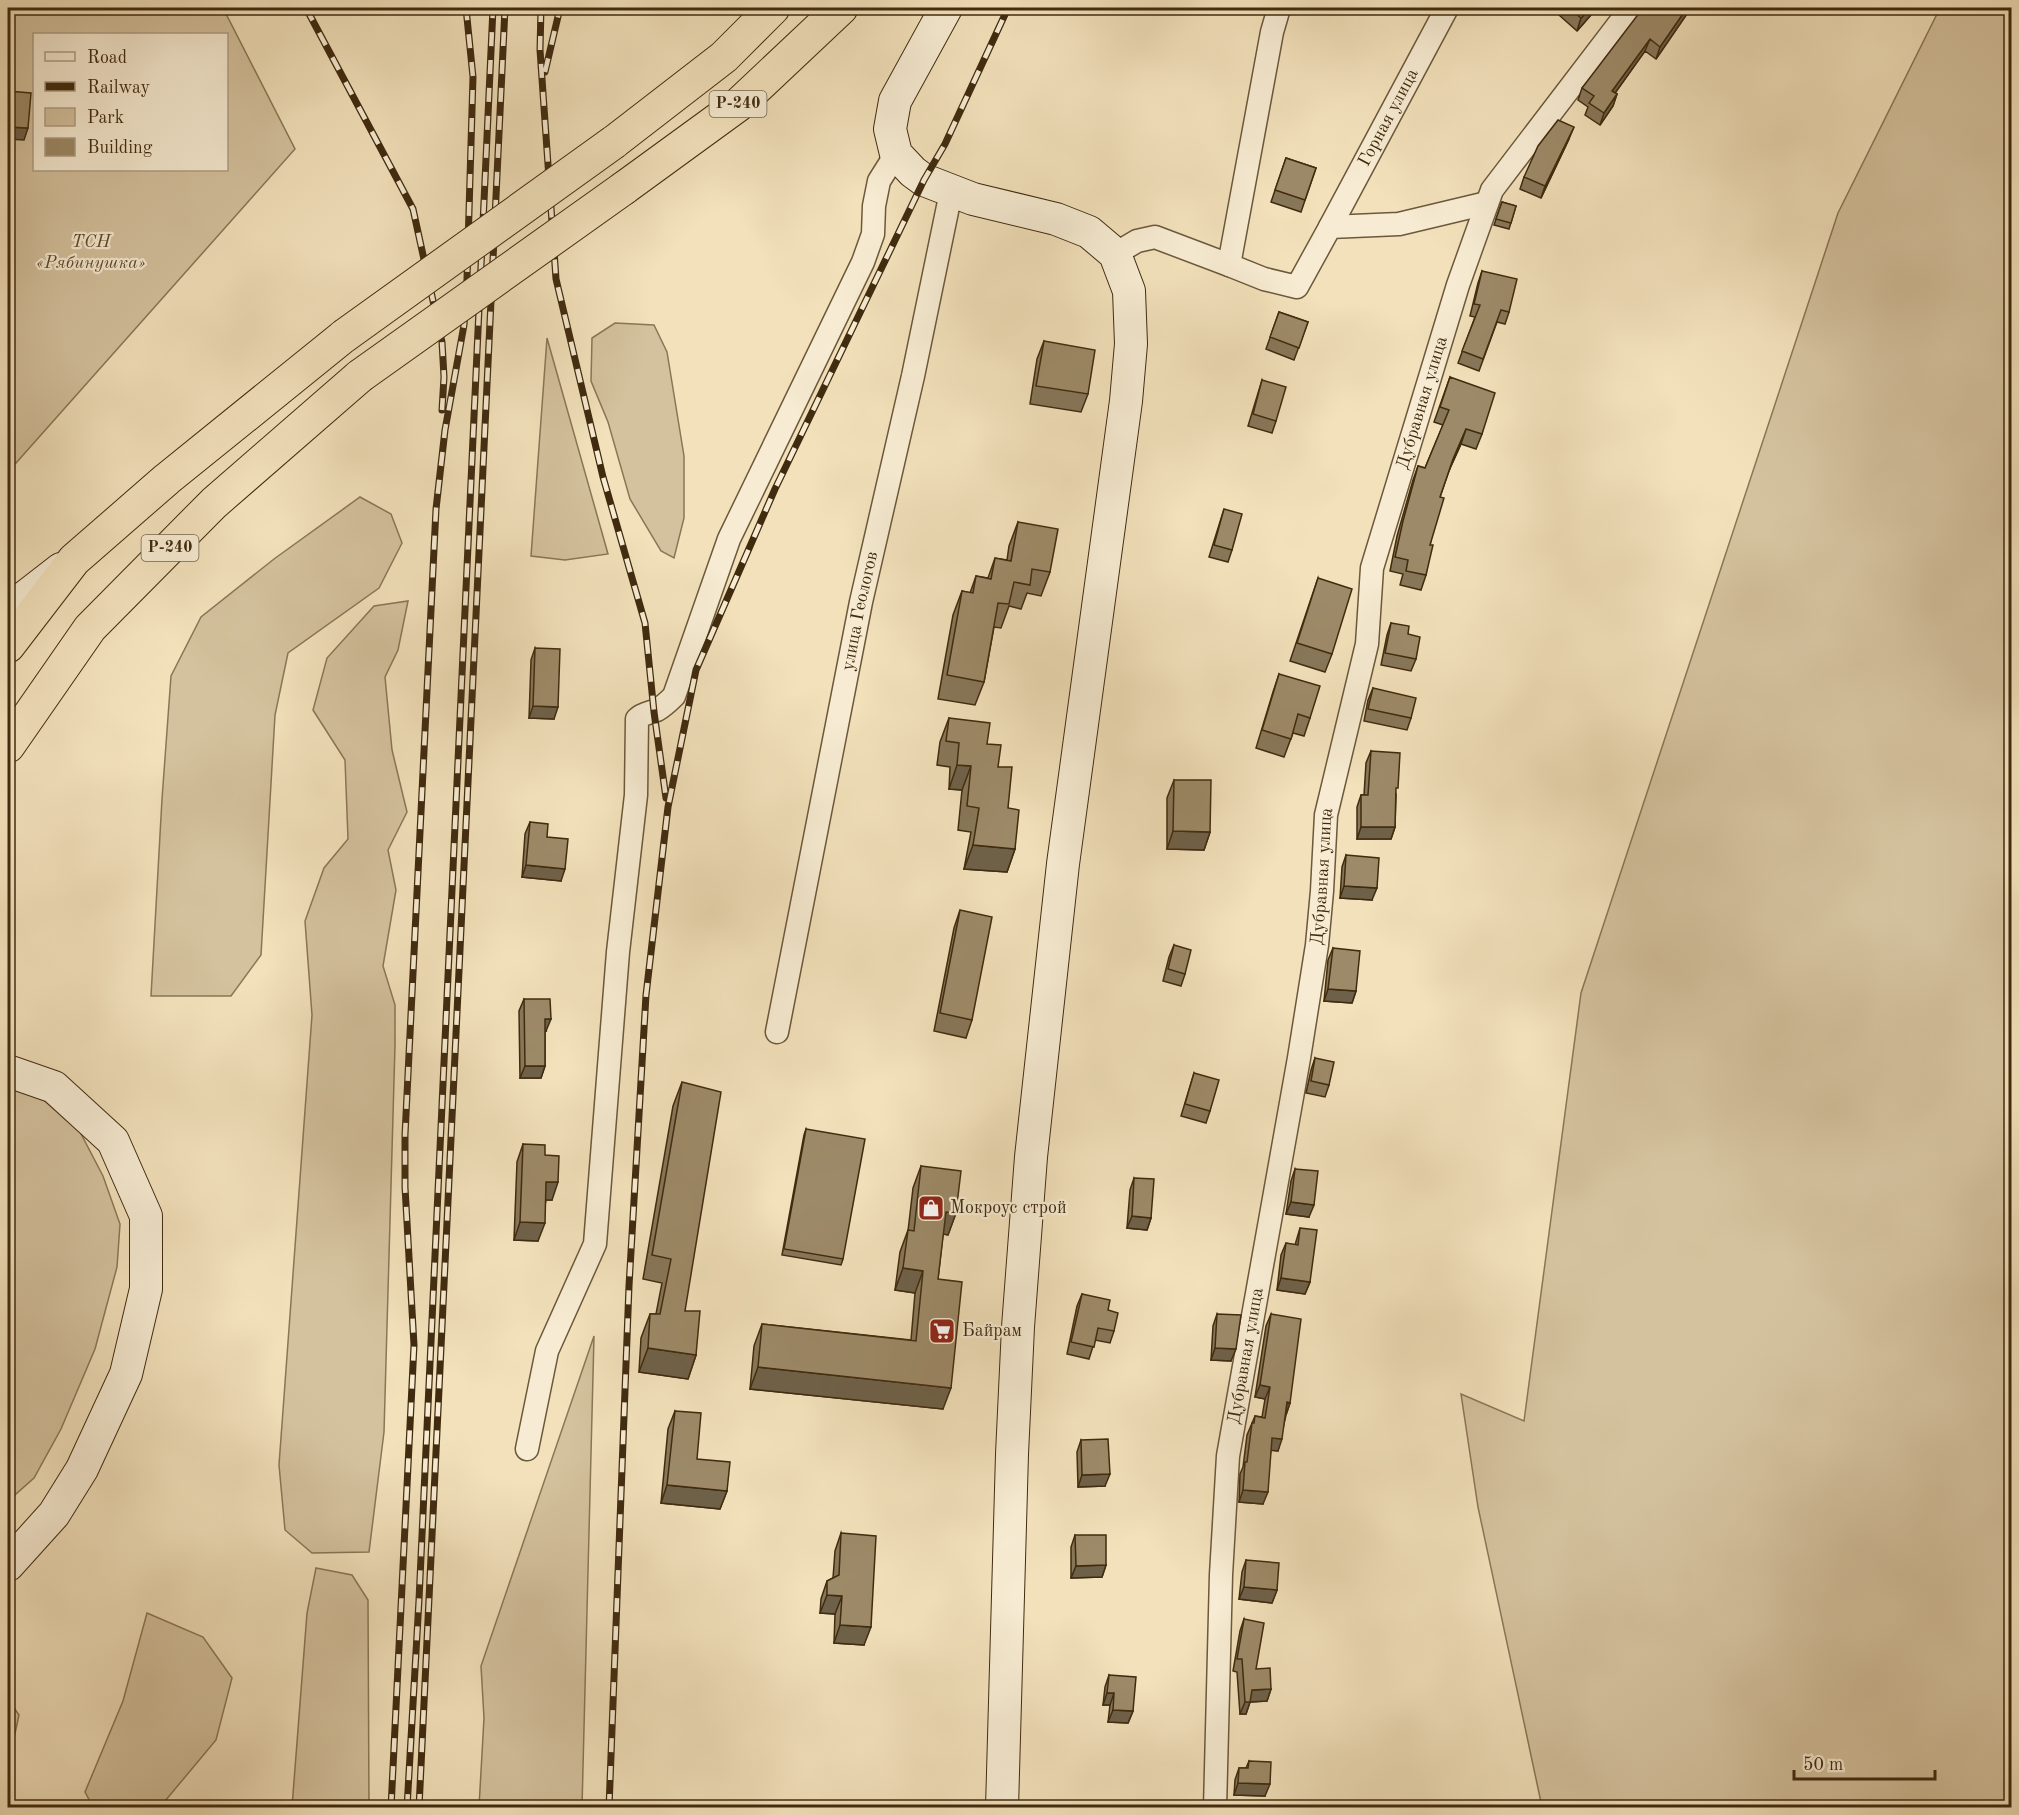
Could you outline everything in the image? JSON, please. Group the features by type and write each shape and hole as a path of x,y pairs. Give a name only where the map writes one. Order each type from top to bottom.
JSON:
{"highway":[{"name":"Р-240","path":"8,645 74,560 167,479 344,336 614,142 724,57 773,8"},
{"name":"Р-240","path":"8,746 90,628 214,503 360,376 738,105 841,8"}],"main road":[{"path":"945,8 895,101 890,129 896,154 924,180 951,192 1067,223 1089,232 1115,254 1130,291 1131,344 1126,401 1063,864 1031,1157 1018,1327 1012,1454 1002,1808"},
{"path":"8,610 74,560"},
{"path":"8,1071 54,1087 113,1141 146,1216 146,1288 126,1374 81,1469 54,1514 8,1565"},
{"path":"8,1536 54,1514"}],"street":[{"path":"1115,254 1137,241 1155,237 1229,265 1272,32 1279,8"},
{"name":"Горная улица","path":"1229,265 1264,279 1297,286 1447,8"},
{"name":"Дубравная улица","path":"1215,1808 1221,1575 1228,1456 1317,945 1326,815 1367,644 1372,568 1458,285 1492,190 1631,8"},
{"path":"527,1449 547,1351 595,1244 618,952 636,795 638,719 643,714 654,712 674,696 729,539 863,262 873,234 874,206 879,181 896,154"},
{"name":"улица Геологов","path":"777,1032 861,602 913,376 951,192"},
{"path":"1330,227 1399,224 1487,203"}],"green space":[{"name":"ТСН «Рябинушка»","path":"8,8 223,8 295,149 8,472"},
{"path":"1940,8 2012,8 2011,1807 1542,1807 1478,1507 1461,1394 1524,1421 1581,993 1838,213"},
{"path":"615,323 654,325 667,352 684,456 684,518 674,558 661,551 630,499 608,422 591,381 592,338"},
{"path":"547,338 608,554 565,560 531,556"},
{"path":"360,497 391,514 402,543 379,588 288,653 275,715 261,955 231,996 151,996 171,676 201,617 274,559"},
{"path":"408,601 398,650 385,677 392,750 407,812 388,850 396,890 383,966 395,1005 384,1432 369,1552 312,1553 285,1530 279,1465 312,1015 305,921 324,868 348,839 345,760 313,710 327,658 374,606"},
{"path":"8,1084 39,1096 80,1132 103,1176 120,1224 117,1267 95,1349 61,1429 34,1478 8,1501"},
{"path":"594,1336 582,1807 479,1807 484,1718 481,1666"},
{"path":"316,1568 352,1575 368,1600 369,1807 292,1807 307,1613"},
{"path":"147,1613 203,1637 232,1678 216,1740 160,1807 93,1807 85,1792 123,1701"},
{"path":"8,1699 19,1715 8,1766"}],"building":[{"path":"1569,8 1591,8 1581,18"},
{"path":"1643,8 1646,10 1648,8 1687,8 1660,47 1650,39 1612,91 1617,94 1604,113 1589,103 1594,96 1582,88"},
{"path":"8,91 31,93 28,128 8,127"},
{"path":"1558,120 1574,127 1545,186 1524,177 1538,146"},
{"path":"1286,158 1316,168 1305,200 1275,190"},
{"path":"1502,202 1516,206 1511,223 1496,219"},
{"path":"1482,271 1517,279 1509,312 1501,310 1483,359 1462,351 1480,305 1474,304"},
{"path":"1279,312 1308,322 1299,348 1270,337"},
{"path":"1044,341 1095,350 1088,394 1036,386"},
{"path":"1450,377 1495,393 1482,434 1466,429 1453,459 1440,497 1444,498 1430,545 1433,545 1426,575 1406,571 1408,560 1395,557 1418,466 1425,468 1449,410 1440,407"},
{"path":"1262,380 1286,387 1276,421 1253,414"},
{"path":"1224,509 1242,514 1232,550 1214,545"},
{"path":"1018,522 1058,529 1050,572 1032,569 1030,585 1014,582 1009,604 998,603 984,682 947,675 962,591 973,593 976,576 991,579 995,558 1011,561"},
{"path":"1318,578 1352,589 1332,654 1297,643"},
{"path":"1391,623 1409,626 1408,634 1420,637 1416,659 1385,653"},
{"path":"535,648 560,649 558,707 533,706"},
{"path":"1279,674 1320,686 1310,718 1298,714 1291,739 1262,730"},
{"path":"1373,688 1416,698 1411,718 1368,709"},
{"path":"949,718 990,723 987,744 1001,745 998,767 1012,767 1008,808 1019,810 1015,849 973,845 979,808 967,806 971,766 957,765 959,743 946,741"},
{"path":"1371,751 1400,753 1395,827 1361,827 1361,795 1368,795"},
{"path":"1174,780 1211,780 1210,832 1173,831"},
{"path":"530,822 548,824 547,837 568,839 565,869 526,865"},
{"path":"1346,855 1379,858 1377,888 1344,886"},
{"path":"960,910 992,917 972,1020 940,1013"},
{"path":"1174,945 1191,950 1185,974 1168,969"},
{"path":"1333,948 1360,951 1356,991 1328,989"},
{"path":"524,999 550,999 551,1019 545,1019 545,1066 525,1066"},
{"path":"1315,1058 1334,1062 1329,1085 1311,1081"},
{"path":"1194,1073 1219,1080 1210,1111 1185,1104"},
{"path":"682,1082 721,1092 685,1311 700,1311 696,1355 648,1348 650,1314 660,1314 671,1259 652,1255"},
{"path":"806,1129 865,1139 843,1259 784,1249"},
{"path":"523,1144 545,1145 545,1155 559,1156 558,1182 546,1182 545,1223 520,1222"},
{"path":"921,1166 961,1171 956,1213 946,1212 938,1279 962,1282 951,1388 758,1367 762,1324 916,1341 923,1271 903,1268 908,1230 914,1231"},
{"path":"1295,1169 1318,1171 1314,1205 1291,1202"},
{"path":"1134,1178 1154,1179 1151,1218 1132,1216"},
{"path":"1300,1228 1317,1230 1310,1282 1281,1278 1286,1243 1298,1245"},
{"path":"1082,1294 1110,1300 1108,1310 1118,1313 1114,1331 1098,1328 1094,1347 1071,1342"},
{"path":"1217,1314 1241,1315 1236,1349 1215,1348"},
{"path":"1271,1314 1301,1319 1290,1403 1287,1402 1282,1439 1272,1438 1268,1492 1243,1490 1252,1423 1254,1423 1255,1416 1265,1418 1270,1387 1260,1385"},
{"path":"675,1411 701,1413 697,1459 730,1462 727,1491 667,1485"},
{"path":"1108,1439 1110,1474 1082,1475 1081,1440"},
{"path":"841,1533 876,1536 871,1627 840,1625 842,1596 827,1595 827,1581 839,1575"},
{"path":"1075,1535 1106,1535 1106,1565 1076,1566"},
{"path":"1246,1560 1279,1563 1277,1590 1244,1587"},
{"path":"1244,1619 1264,1623 1256,1669 1270,1668 1271,1689 1252,1690 1250,1702 1245,1702 1242,1659 1237,1659"},
{"path":"1109,1675 1136,1677 1133,1711 1113,1710 1114,1693 1107,1693"},
{"path":"1249,1761 1271,1762 1270,1784 1238,1783 1239,1768 1248,1768"}],"railway":[{"path":"306,8 413,209 442,342 444,377 442,410"},
{"path":"391,1808 414,1345 405,1187 405,1135 436,509 445,430 464,325 467,279 473,77 466,8"},
{"path":"407,1808 419,1600 493,8"},
{"path":"419,1808 505,8"},
{"path":"541,8 540,50 556,279 603,477 645,623 666,798"},
{"path":"545,72 560,8"},
{"path":"609,1808 629,1286 646,995 668,807 696,670 775,489 924,180 945,144 1008,8"}],"place":[{"name":"Мокроус строй","path":"931,1208"},
{"name":"Байрам","path":"942,1331"}]}
